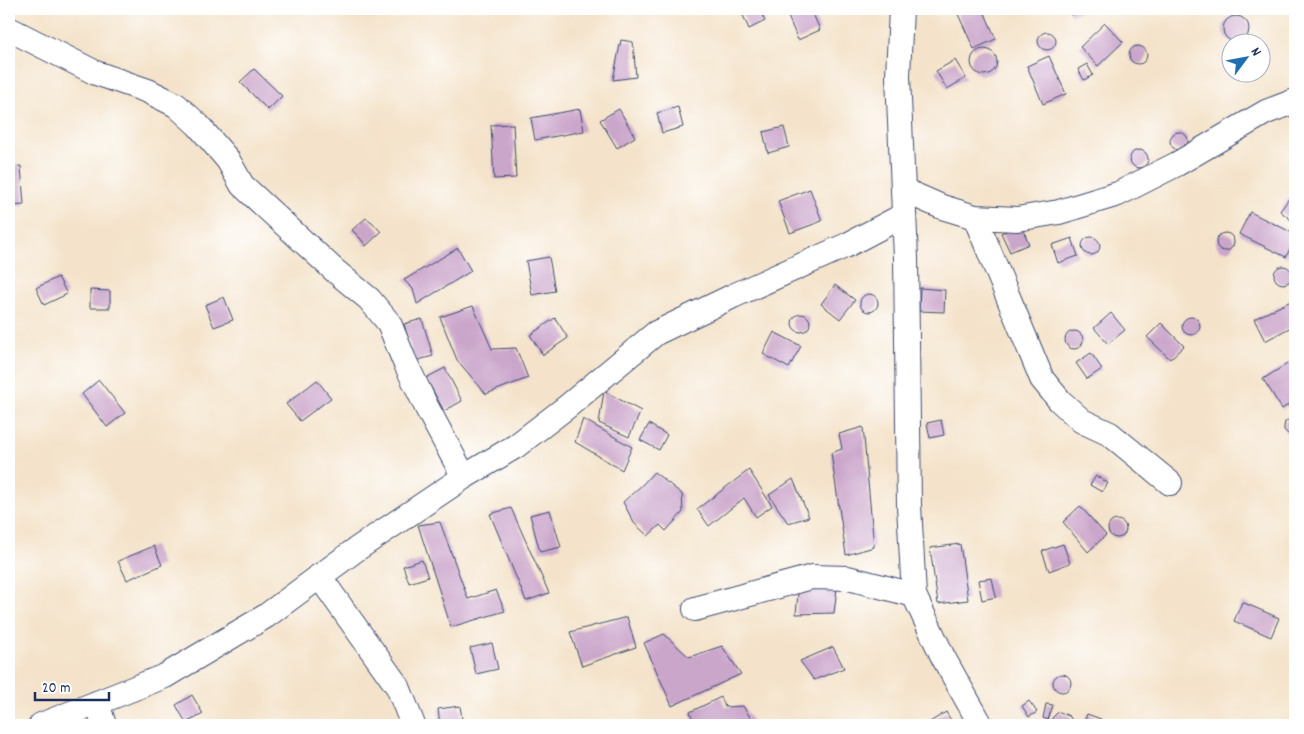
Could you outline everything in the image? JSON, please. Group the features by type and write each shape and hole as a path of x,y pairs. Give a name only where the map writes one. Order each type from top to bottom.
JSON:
{"street":[{"path":"901,9 898,76 906,258 909,506 914,595 943,657 981,725"},
{"path":"9,29 96,73 148,91 176,105 198,125 228,160 242,185 368,299 389,323 427,408 464,477"},
{"path":"903,190 942,207 975,216 1017,219 1036,217 1080,207 1118,194 1177,164 1266,112 1295,101"},
{"path":"41,725 100,714 266,616 354,551 464,477 516,446 568,406 656,333 732,296 847,245 904,214"},
{"path":"975,216 1042,379 1060,401 1082,420 1110,434 1170,483"},
{"path":"319,576 398,687 413,725"},
{"path":"695,610 812,578 848,578 914,595"}],"building":[{"path":"759,9 765,21 749,29 741,11"},
{"path":"799,9 811,9 820,30 798,40 787,14"},
{"path":"965,9 983,9 996,39 974,49 957,12"},
{"path":"1068,9 1086,9 1071,15"},
{"path":"1232,9 1247,9 1241,13 1235,12"},
{"path":"1231,17 1241,17 1248,24 1248,32 1224,32 1224,24"},
{"path":"1105,23 1123,42 1098,66 1080,47"},
{"path":"1047,32 1053,35 1056,41 1053,47 1047,50 1041,47 1038,41 1041,35"},
{"path":"621,40 633,42 636,77 613,80"},
{"path":"1138,46 1144,49 1147,55 1144,61 1138,64 1132,61 1129,55 1132,49"},
{"path":"984,49 993,53 997,62 993,71 984,75 975,71 971,62 975,53"},
{"path":"1049,56 1066,94 1043,104 1027,66"},
{"path":"955,60 966,78 947,89 936,71"},
{"path":"1087,64 1093,75 1084,80 1078,69"},
{"path":"254,69 282,96 268,110 240,82"},
{"path":"678,107 683,127 662,133 657,113"},
{"path":"580,109 584,131 535,140 531,118"},
{"path":"619,109 635,137 617,148 600,120"},
{"path":"513,124 516,178 494,179 491,125"},
{"path":"784,127 789,147 768,153 763,132"},
{"path":"1179,132 1185,135 1188,141 1185,147 1179,150 1173,147 1170,141 1173,135"},
{"path":"1139,150 1145,153 1148,159 1145,165 1139,168 1133,165 1130,159 1133,153"},
{"path":"21,166 24,205 9,206 9,167"},
{"path":"810,189 822,221 790,233 778,201"},
{"path":"1291,196 1295,198 1295,223 1280,211"},
{"path":"1250,212 1295,234 1286,257 1239,234"},
{"path":"366,218 381,232 366,246 352,230"},
{"path":"1021,225 1029,244 1010,252 1001,233"},
{"path":"1225,233 1231,236 1234,242 1231,248 1225,251 1219,248 1216,242 1219,236"},
{"path":"1091,237 1097,240 1100,246 1097,252 1091,255 1085,252 1082,246 1085,240"},
{"path":"1072,238 1078,256 1058,263 1052,245"},
{"path":"458,248 471,271 417,304 413,289 404,280"},
{"path":"549,257 555,291 532,295 526,261"},
{"path":"1283,266 1289,269 1292,275 1289,281 1283,284 1277,281 1274,275 1277,269"},
{"path":"58,277 67,294 44,305 36,288"},
{"path":"835,285 855,300 840,319 821,304"},
{"path":"920,288 945,290 944,312 919,311"},
{"path":"90,290 110,291 110,308 90,308"},
{"path":"869,294 875,297 878,303 875,309 869,312 863,309 860,303 863,297"},
{"path":"224,297 233,320 214,327 205,305"},
{"path":"1291,301 1295,309 1295,325 1265,341 1254,319"},
{"path":"473,306 492,349 516,348 528,378 486,394 457,360 440,317"},
{"path":"1111,313 1125,330 1108,344 1094,328"},
{"path":"801,314 807,317 810,323 807,329 801,332 795,329 792,323 795,317"},
{"path":"1191,317 1197,320 1200,326 1197,332 1191,335 1185,332 1182,326 1185,320"},
{"path":"555,318 568,338 543,355 530,335"},
{"path":"422,319 433,356 415,361 404,324"},
{"path":"1161,323 1184,346 1170,359 1147,337"},
{"path":"1074,331 1080,334 1083,340 1080,346 1074,349 1068,346 1065,340 1068,334"},
{"path":"774,332 801,346 789,368 763,354"},
{"path":"1091,353 1102,369 1087,379 1076,363"},
{"path":"1295,359 1295,400 1282,409 1263,379"},
{"path":"445,368 462,401 444,411 426,378"},
{"path":"99,380 125,413 107,427 82,394"},
{"path":"317,380 331,398 300,421 286,404"},
{"path":"604,391 641,411 629,437 599,423"},
{"path":"583,419 632,447 622,470 575,442"},
{"path":"1295,419 1294,436 1284,430 1285,422"},
{"path":"941,420 944,435 930,438 927,423"},
{"path":"649,424 667,435 659,450 640,440"},
{"path":"863,427 874,547 846,555 831,453 842,449 839,434"},
{"path":"749,470 772,506 756,517 744,498 709,526 697,509"},
{"path":"654,472 682,494 683,512 666,531 660,525 648,536 634,523 623,502"},
{"path":"1096,476 1108,483 1102,492 1090,485"},
{"path":"793,479 809,517 788,523 769,495"},
{"path":"1080,506 1106,535 1088,552 1063,522"},
{"path":"511,508 549,593 526,601 490,514"},
{"path":"550,510 561,547 540,552 530,515"},
{"path":"1117,520 1123,523 1126,529 1123,535 1117,538 1111,535 1108,529 1111,523"},
{"path":"440,522 468,599 496,590 505,611 451,627 418,525"},
{"path":"960,544 968,600 938,604 930,548"},
{"path":"1063,544 1070,563 1049,571 1042,551"},
{"path":"154,546 162,565 127,580 118,561"},
{"path":"422,560 428,577 409,583 403,566"},
{"path":"992,578 996,597 982,600 978,580"},
{"path":"799,583 837,588 834,613 796,614"},
{"path":"1242,602 1279,618 1271,637 1234,621"},
{"path":"627,617 636,647 582,666 570,632"},
{"path":"664,634 689,657 722,646 741,674 672,706 644,643"},
{"path":"492,643 498,669 476,674 470,648"},
{"path":"833,647 844,668 814,680 800,661"},
{"path":"1062,674 1068,677 1071,683 1068,689 1062,692 1056,689 1053,683 1056,677"},
{"path":"192,695 203,714 186,723 176,705"},
{"path":"721,697 725,707 743,706 755,725 684,725 693,720 690,712"},
{"path":"1029,701 1037,712 1029,717 1022,706"},
{"path":"1046,704 1053,705 1048,720 1043,718"},
{"path":"460,706 463,725 440,725 438,709"},
{"path":"946,712 954,725 925,725"},
{"path":"1060,712 1071,718 1072,725 1052,725 1052,718"},
{"path":"1087,714 1101,719 1099,725 1084,723"}]}
